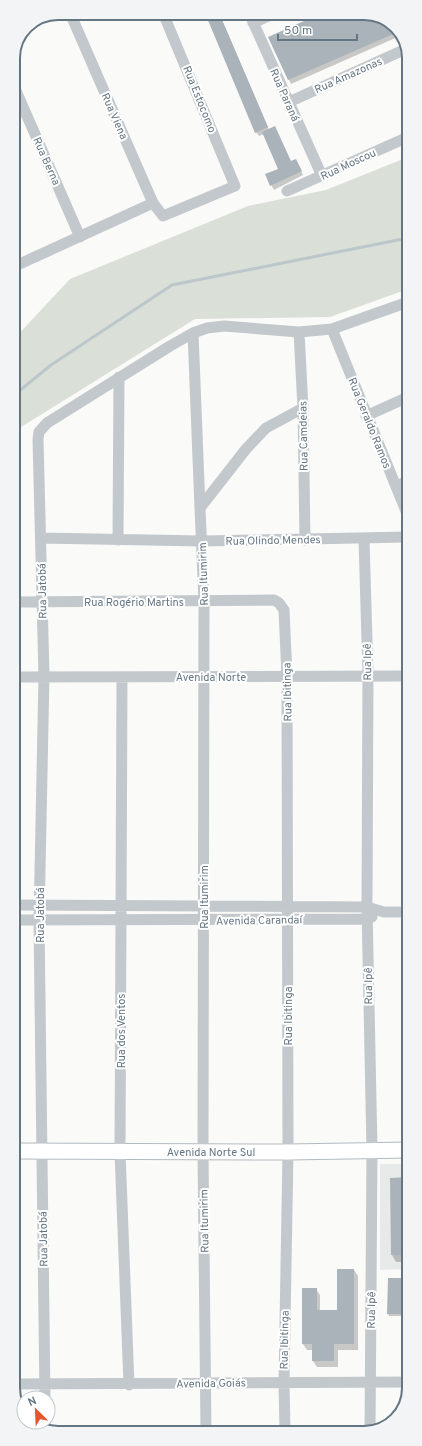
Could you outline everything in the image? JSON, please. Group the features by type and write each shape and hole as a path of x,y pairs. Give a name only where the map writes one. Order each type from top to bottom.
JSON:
{"street":[{"name":"Rua Viena","path":"73,20 153,202 163,216"},
{"name":"Rua Estocomo","path":"163,216 235,186 166,20"},
{"name":"Rua Paraná","path":"252,20 322,176"},
{"name":"Rua Amazonas","path":"288,102 401,51"},
{"name":"Rua Berna","path":"20,100 80,237"},
{"name":"Rua Moscou","path":"287,191 402,140"},
{"path":"20,264 153,202"},
{"path":"118,540 119,377 193,333 207,328 224,326 299,332 332,329 402,304"},
{"name":"Rua Geraldo Ramos","path":"332,329 366,416 402,501"},
{"name":"Rua Camdeias","path":"299,332 303,408 305,540"},
{"name":"Rua Itumirim","path":"193,333 204,602 203,1151 206,1426"},
{"name":"Rua Jatobá","path":"45,1390 39,920 44,676 38,439 39,432 47,423 119,377"},
{"path":"366,416 402,401"},
{"path":"200,508 246,449 266,428 303,408"},
{"path":"396,486 402,484"},
{"name":"Rua Olindo Mendes","path":"41,538 202,541 402,537"},
{"name":"Rua Ipê","path":"364,539 368,675 367,919 372,1150 370,1425"},
{"name":"Rua Rogério Martins","path":"20,602 204,602 274,600 279,603"},
{"name":"Rua Ibitinga","path":"279,603 284,610 287,677 288,1152 284,1426"},
{"name":"Avenida Norte","path":"20,677 402,676"},
{"name":"Rua dos Ventos","path":"122,677 120,1152 129,1385"},
{"name":"Avenida Carandaí","path":"20,905 367,906 384,912 402,912"},
{"name":"Avenida Carandaí","path":"20,920 122,921 367,919 384,912"},
{"name":"Avenida Norte Sul","path":"20,1152 288,1152 402,1150"},
{"name":"Avenida Goiás","path":"20,1384 129,1385 402,1382"}],"shaded area":[{"path":"402,159 402,291 330,317 195,319 20,428 20,333 70,279 248,206 326,190"},
{"path":"380,1164 402,1164 402,1269 380,1270"}],"building":[{"path":"208,20 222,20 268,127 255,133"},
{"path":"306,20 374,21 383,25 394,34 288,80 268,37"},
{"path":"275,126 291,161 296,159 302,171 270,186 265,174 278,169 262,132"},
{"path":"402,1177 402,1255 391,1255 390,1178"},
{"path":"337,1269 354,1269 354,1344 334,1344 334,1361 312,1361 312,1344 302,1344 302,1288 317,1288 317,1310 337,1310"},
{"path":"388,1278 402,1278 402,1314 387,1314"}],"waterway":[{"path":"20,390 51,365 172,285 402,239"}]}
